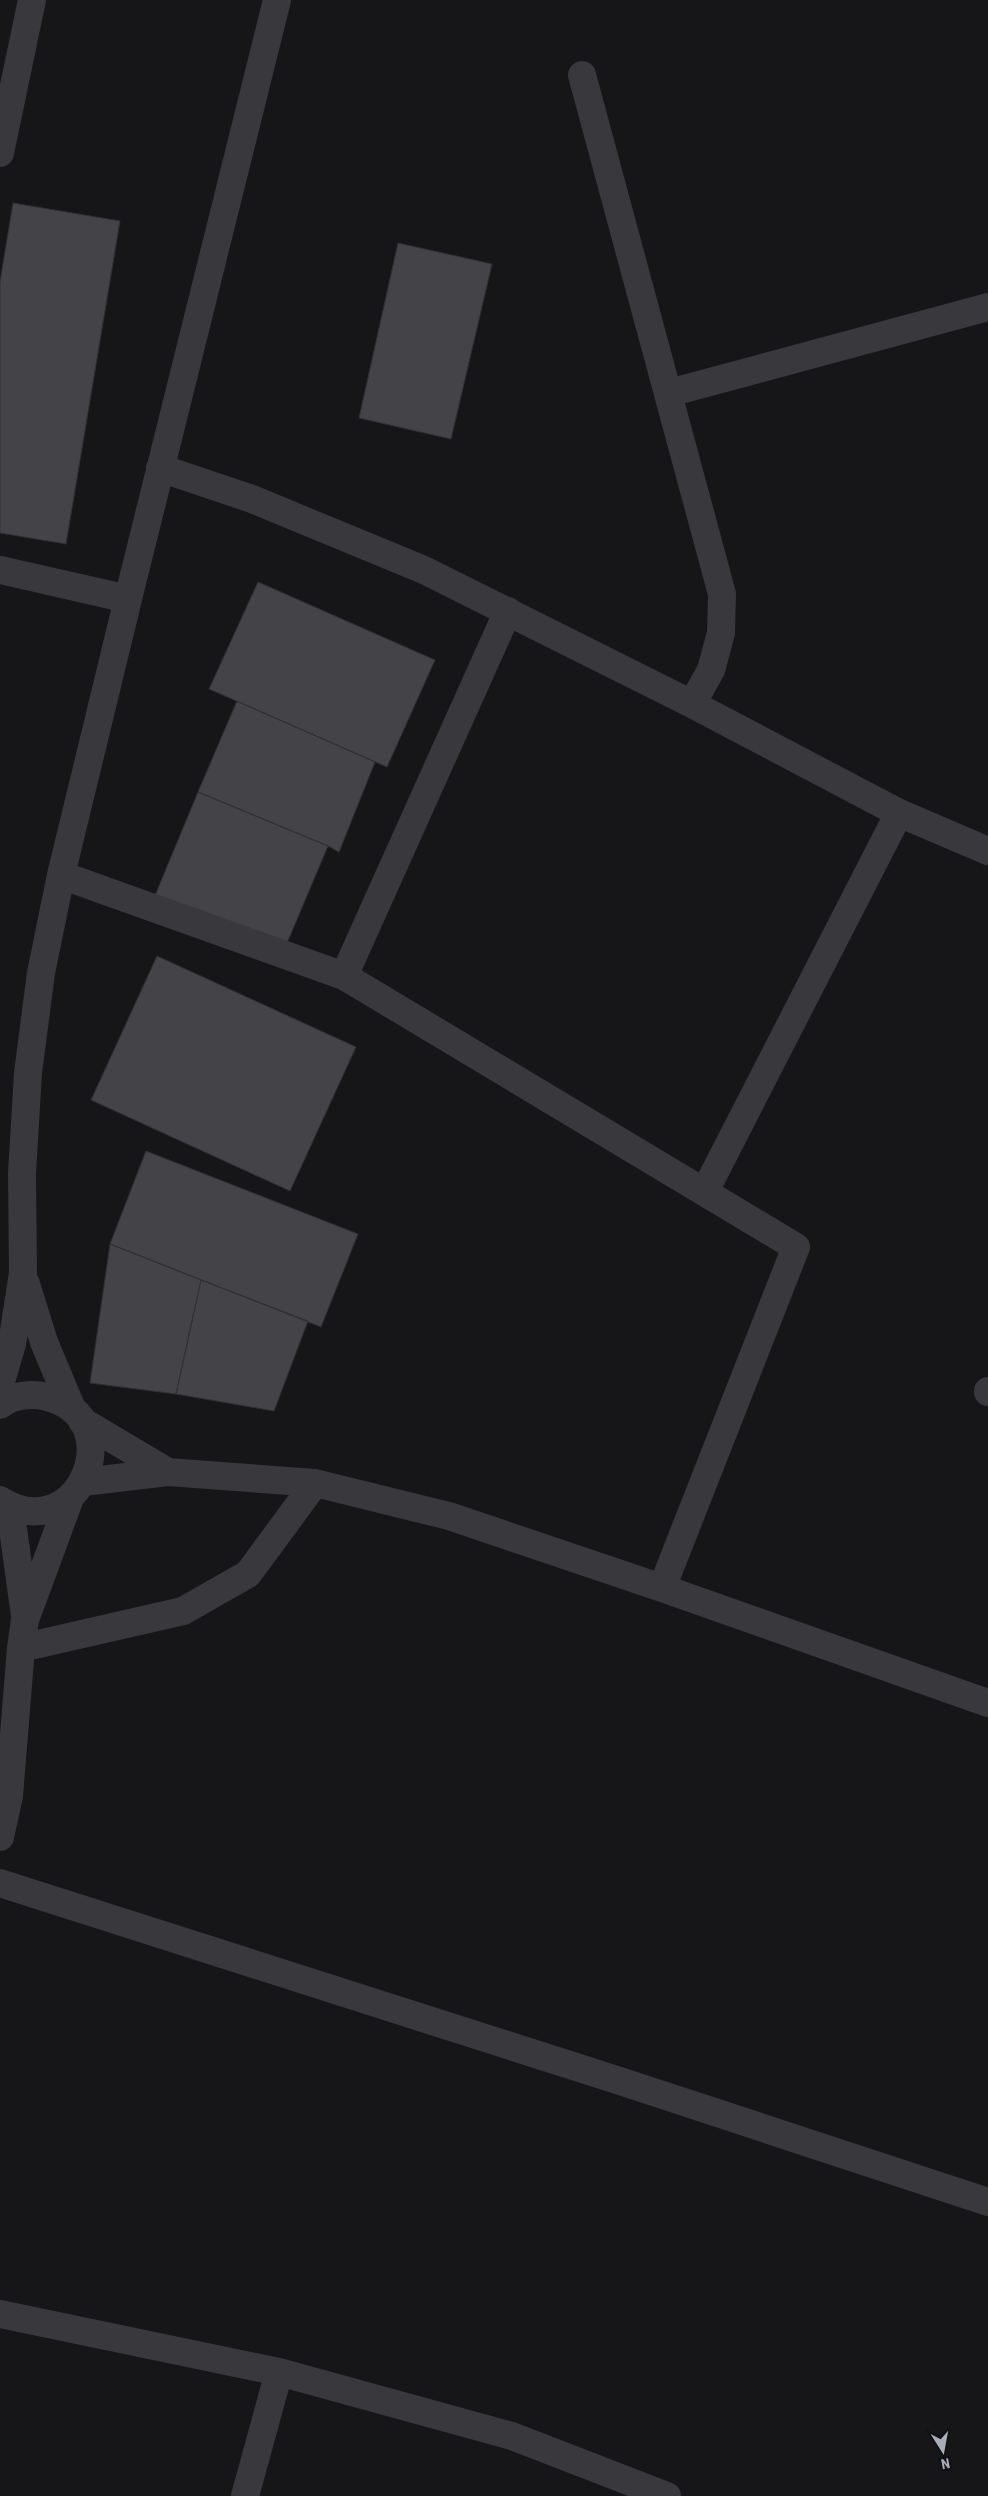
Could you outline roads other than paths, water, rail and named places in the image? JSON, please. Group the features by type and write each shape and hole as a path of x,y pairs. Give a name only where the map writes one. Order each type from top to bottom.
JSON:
{"street":[{"path":"0,153 32,0"},
{"path":"0,1384 12,1344 23,1273 22,1173 28,1073 41,973 61,875 277,0"},
{"path":"582,75 722,594 722,633 711,670 692,704"},
{"path":"669,393 988,307"},
{"path":"160,468 252,498 339,532 424,570 692,704 899,813 988,851"},
{"path":"0,570 128,599"},
{"path":"344,976 508,611"},
{"path":"705,1191 899,813"},
{"path":"61,875 344,976 796,1247 662,1588"},
{"path":"0,1836 9,1796 25,1620 77,1490 89,1468 91,1452 89,1436 77,1415 44,1342 23,1273"},
{"path":"0,1405 21,1395 39,1395 57,1399 77,1415 168,1472"},
{"path":"25,1620 5,1503 31,1511 51,1508 77,1490 168,1472 315,1483 449,1516 662,1588 988,1703"},
{"path":"21,1648 183,1611 248,1574 315,1483"},
{"path":"0,1883 620,2081 988,2202"},
{"path":"0,2314 279,2372 512,2436 668,2496"},
{"path":"245,2496 279,2372"}]}
